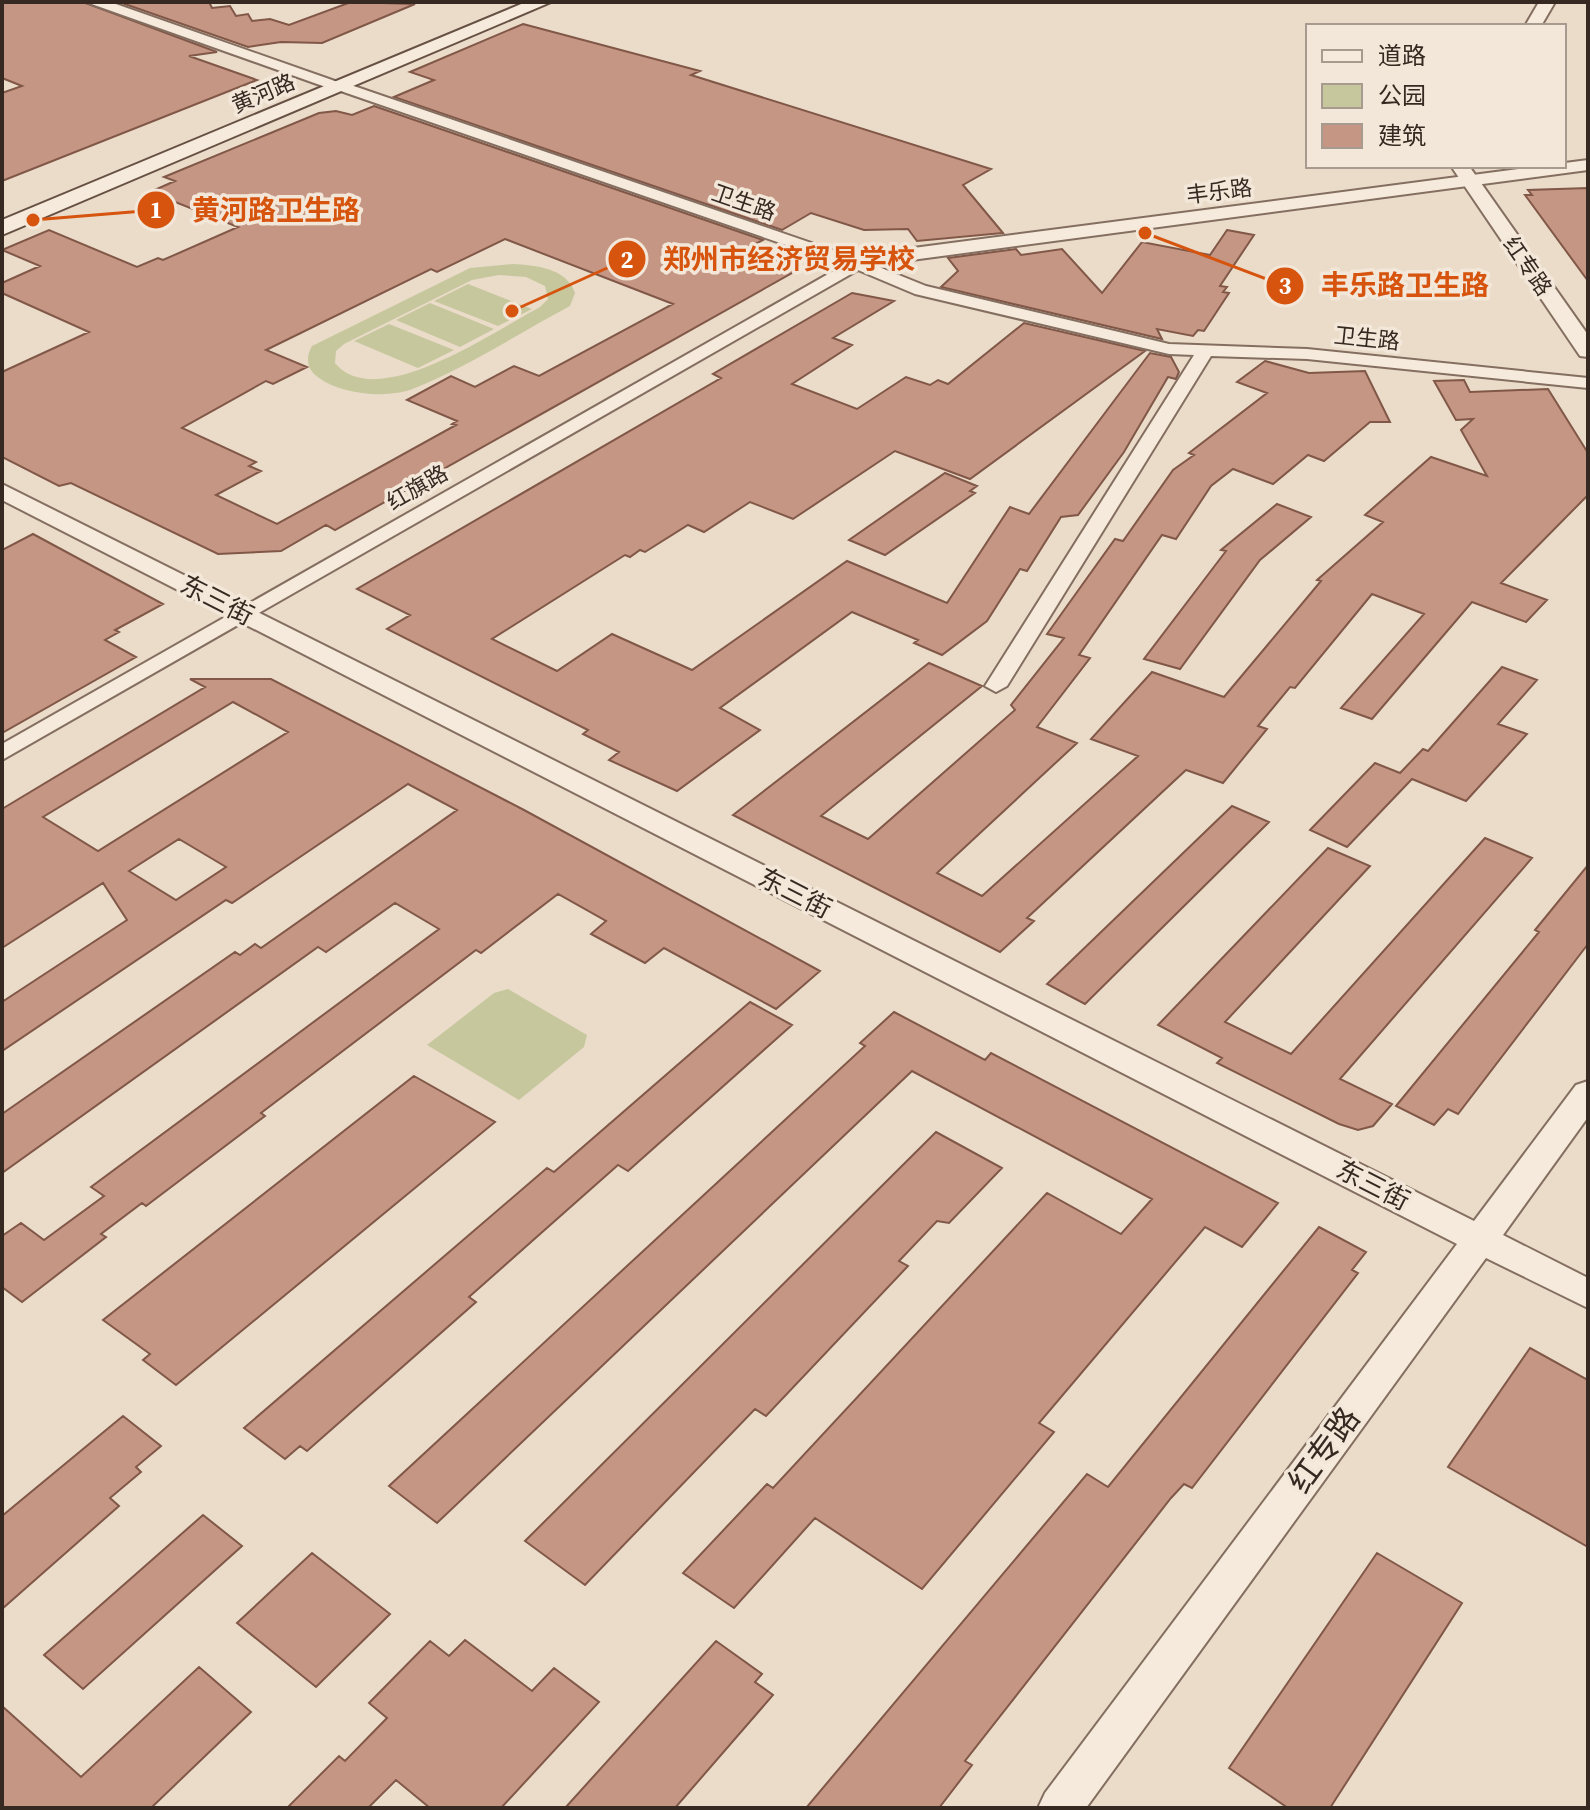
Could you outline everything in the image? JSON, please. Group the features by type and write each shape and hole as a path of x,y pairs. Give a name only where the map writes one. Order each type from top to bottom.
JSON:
{"main road":[{"name":"黄河路","path":"2,209 505,2"},
{"name":"黄河路","path":"2,228 542,2"}],"street":[{"name":"卫生路","path":"94,2 857,264 904,284 979,305 1169,349 1204,353 1307,354 1588,383"},
{"path":"1534,24 1547,2"},
{"name":"丰乐路","path":"1566,166 1588,165"},
{"name":"丰乐路","path":"857,264 898,255 1464,173 1542,168"},
{"name":"红专路","path":"1464,173 1588,351"},
{"name":"红旗路","path":"2,753 857,264"},
{"path":"996,686 1144,454 1204,353"},
{"name":"东三街","path":"2,491 1588,1294"},
{"name":"红专路","path":"1060,1808 1588,1093"}],"green space":[{"path":"513,264 540,267 565,278 575,293 570,306 415,388 379,394 353,392 329,384 310,368 308,359 312,346 470,268","holes":["499,275 526,277 545,286 548,299 540,307 437,363 407,374 379,379 354,376 335,363 336,351 344,344 472,280"]},
{"path":"468,284 532,309 498,326 434,301"},
{"path":"430,303 494,329 460,347 396,320"},
{"path":"389,324 454,350 418,368 354,341"},
{"path":"508,989 587,1035 584,1047 519,1100 427,1045 494,993"}],"building":[{"path":"2,2 83,2 217,52 189,56 257,80 2,181 2,93 22,86 2,78"},
{"path":"119,2 209,2 212,8 230,6 236,16 248,14 252,21 270,19 289,25 351,2 415,4 322,43 281,42 248,47"},
{"path":"523,24 700,71 691,75 991,169 963,185 1003,233 917,241 908,229 864,230 811,213 782,230 394,97 434,80 410,72"},
{"path":"374,106 763,240 748,248 801,268 335,530 326,525 281,551 218,554 71,483 59,486 2,457 2,372 89,332 2,293 2,283 40,266 2,250 49,230 137,267 158,258 163,260 238,227 150,192 175,181 164,177 319,113 336,111 352,115","holes":["505,239 673,304 539,376 514,366 475,387 451,376 407,400 457,421 452,424 456,425 277,524 216,495 261,471 249,466 256,462 182,428 266,381 273,384 307,367 266,350 431,269 437,272"]},
{"path":"1588,188 1588,281 1525,195 1532,195 1528,190"},
{"path":"1227,230 1254,235 1220,286 1227,287 1223,292 1229,293 1204,331 1198,330 1193,336 1157,329 1162,339 941,287 958,271 948,258 1016,249 1021,255 1062,249 1102,293 1142,242 1210,255"},
{"path":"852,293 894,301 833,338 852,345 792,384 857,409 906,377 930,385 938,380 948,384 1024,323 1145,351 970,479 895,451 793,519 750,502 704,532 688,525 645,552 640,550 630,557 625,555 492,639 557,671 612,634 692,670 847,561 947,603 1010,507 1029,514 1150,353 1171,357 1179,372 1176,379 1168,377 1124,452 1078,515 1061,517 1027,571 1020,569 987,621 942,655 914,643 918,640 852,612 720,708 760,730 677,791 609,760 619,752 583,734 588,730 387,629 410,615 357,589 721,378 713,374"},
{"path":"1265,361 1309,373 1365,371 1390,422 1370,422 1324,461 1308,455 1273,484 1233,469 1211,486 1176,539 1162,535 1079,655 1090,658 1037,727 1077,743 937,873 982,896 1138,756 1091,739 1152,672 1224,697 1321,581 1317,580 1383,522 1365,515 1431,457 1487,476 1461,430 1473,419 1456,420 1434,381 1464,380 1470,392 1548,389 1588,453 1588,495 1501,583 1547,600 1526,622 1472,602 1372,719 1341,708 1424,614 1372,594 1295,688 1290,687 1258,726 1267,729 1223,783 1186,770 1027,918 1034,921 1000,952 733,815 929,663 982,686 821,816 868,839 1015,710 1011,705 1064,638 1047,634 1115,539 1123,541 1173,470 1194,455 1189,453 1267,393 1237,382"},
{"path":"945,473 977,486 970,491 975,493 885,555 849,540"},
{"path":"1277,504 1311,517 1260,560 1180,669 1144,659 1226,551 1221,550"},
{"path":"33,534 163,604 115,630 119,632 105,640 136,657 2,733 2,550"},
{"path":"1502,667 1537,680 1498,724 1527,734 1466,801 1412,779 1347,847 1310,830 1375,763 1400,773 1423,749 1428,751"},
{"path":"190,679 271,679 524,810 820,971 776,1009 664,948 645,963 591,934 606,921 558,894 481,953 476,950 261,1113 265,1116 146,1206 142,1203 101,1234 106,1237 22,1302 2,1287 2,1236 21,1223 44,1240 104,1196 91,1187 439,929 395,903 326,952 318,947 2,1173 2,1114 235,952 240,955 255,944 261,948 457,810 408,784 232,903 226,900 2,1051 2,1002 127,920 103,883 2,948 2,809 205,687","holes":["233,702 288,732 98,851 43,817","179,839 226,867 176,900 129,871"]},
{"path":"1232,806 1269,822 1085,1004 1047,984"},
{"path":"1485,838 1532,858 1340,1079 1392,1104 1373,1126 1358,1130 1339,1124 1217,1063 1222,1058 1158,1025 1328,848 1370,866 1225,1022 1291,1054"},
{"path":"1588,865 1588,944 1458,1114 1448,1109 1434,1125 1396,1106 1539,932 1535,930"},
{"path":"750,1002 792,1025 628,1171 618,1165 469,1297 476,1302 307,1451 300,1446 285,1459 244,1428 547,1168 554,1172"},
{"path":"894,1012 985,1060 991,1053 1278,1203 1242,1247 1205,1227 1039,1423 1054,1432 922,1589 815,1518 734,1608 683,1573 767,1484 773,1488 1047,1193 1121,1234 1152,1199 912,1071 437,1523 389,1486 865,1046 860,1043"},
{"path":"414,1076 495,1122 176,1385 143,1360 150,1354 103,1320"},
{"path":"936,1132 1002,1168 949,1223 937,1221 899,1261 908,1266 766,1416 755,1409 585,1585 525,1541"},
{"path":"1319,1227 1366,1252 1352,1270 1358,1273 1192,1488 1184,1484 1171,1498 965,1761 972,1765 939,1808 806,1808 1087,1474 1108,1487"},
{"path":"1530,1348 1588,1380 1588,1547 1448,1467"},
{"path":"123,1416 161,1446 136,1467 141,1472 110,1498 119,1506 2,1609 2,1516"},
{"path":"203,1515 242,1546 83,1689 44,1655"},
{"path":"312,1553 390,1614 316,1687 237,1623"},
{"path":"1377,1553 1462,1603 1330,1808 1288,1808 1229,1768"},
{"path":"465,1640 532,1691 554,1668 599,1702 501,1808 430,1808 396,1780 368,1808 287,1808 339,1756 345,1761 387,1718 369,1703 430,1641 449,1656"},
{"path":"716,1641 762,1674 755,1682 773,1695 675,1808 565,1808"},
{"path":"199,1667 251,1712 151,1808 2,1808 2,1706 81,1777"}],"place":[{"name":"黄河路卫生路","path":"33,220"},
{"name":"丰乐路卫生路","path":"1145,233"},
{"name":"郑州市经济贸易学校","path":"512,311"}]}
